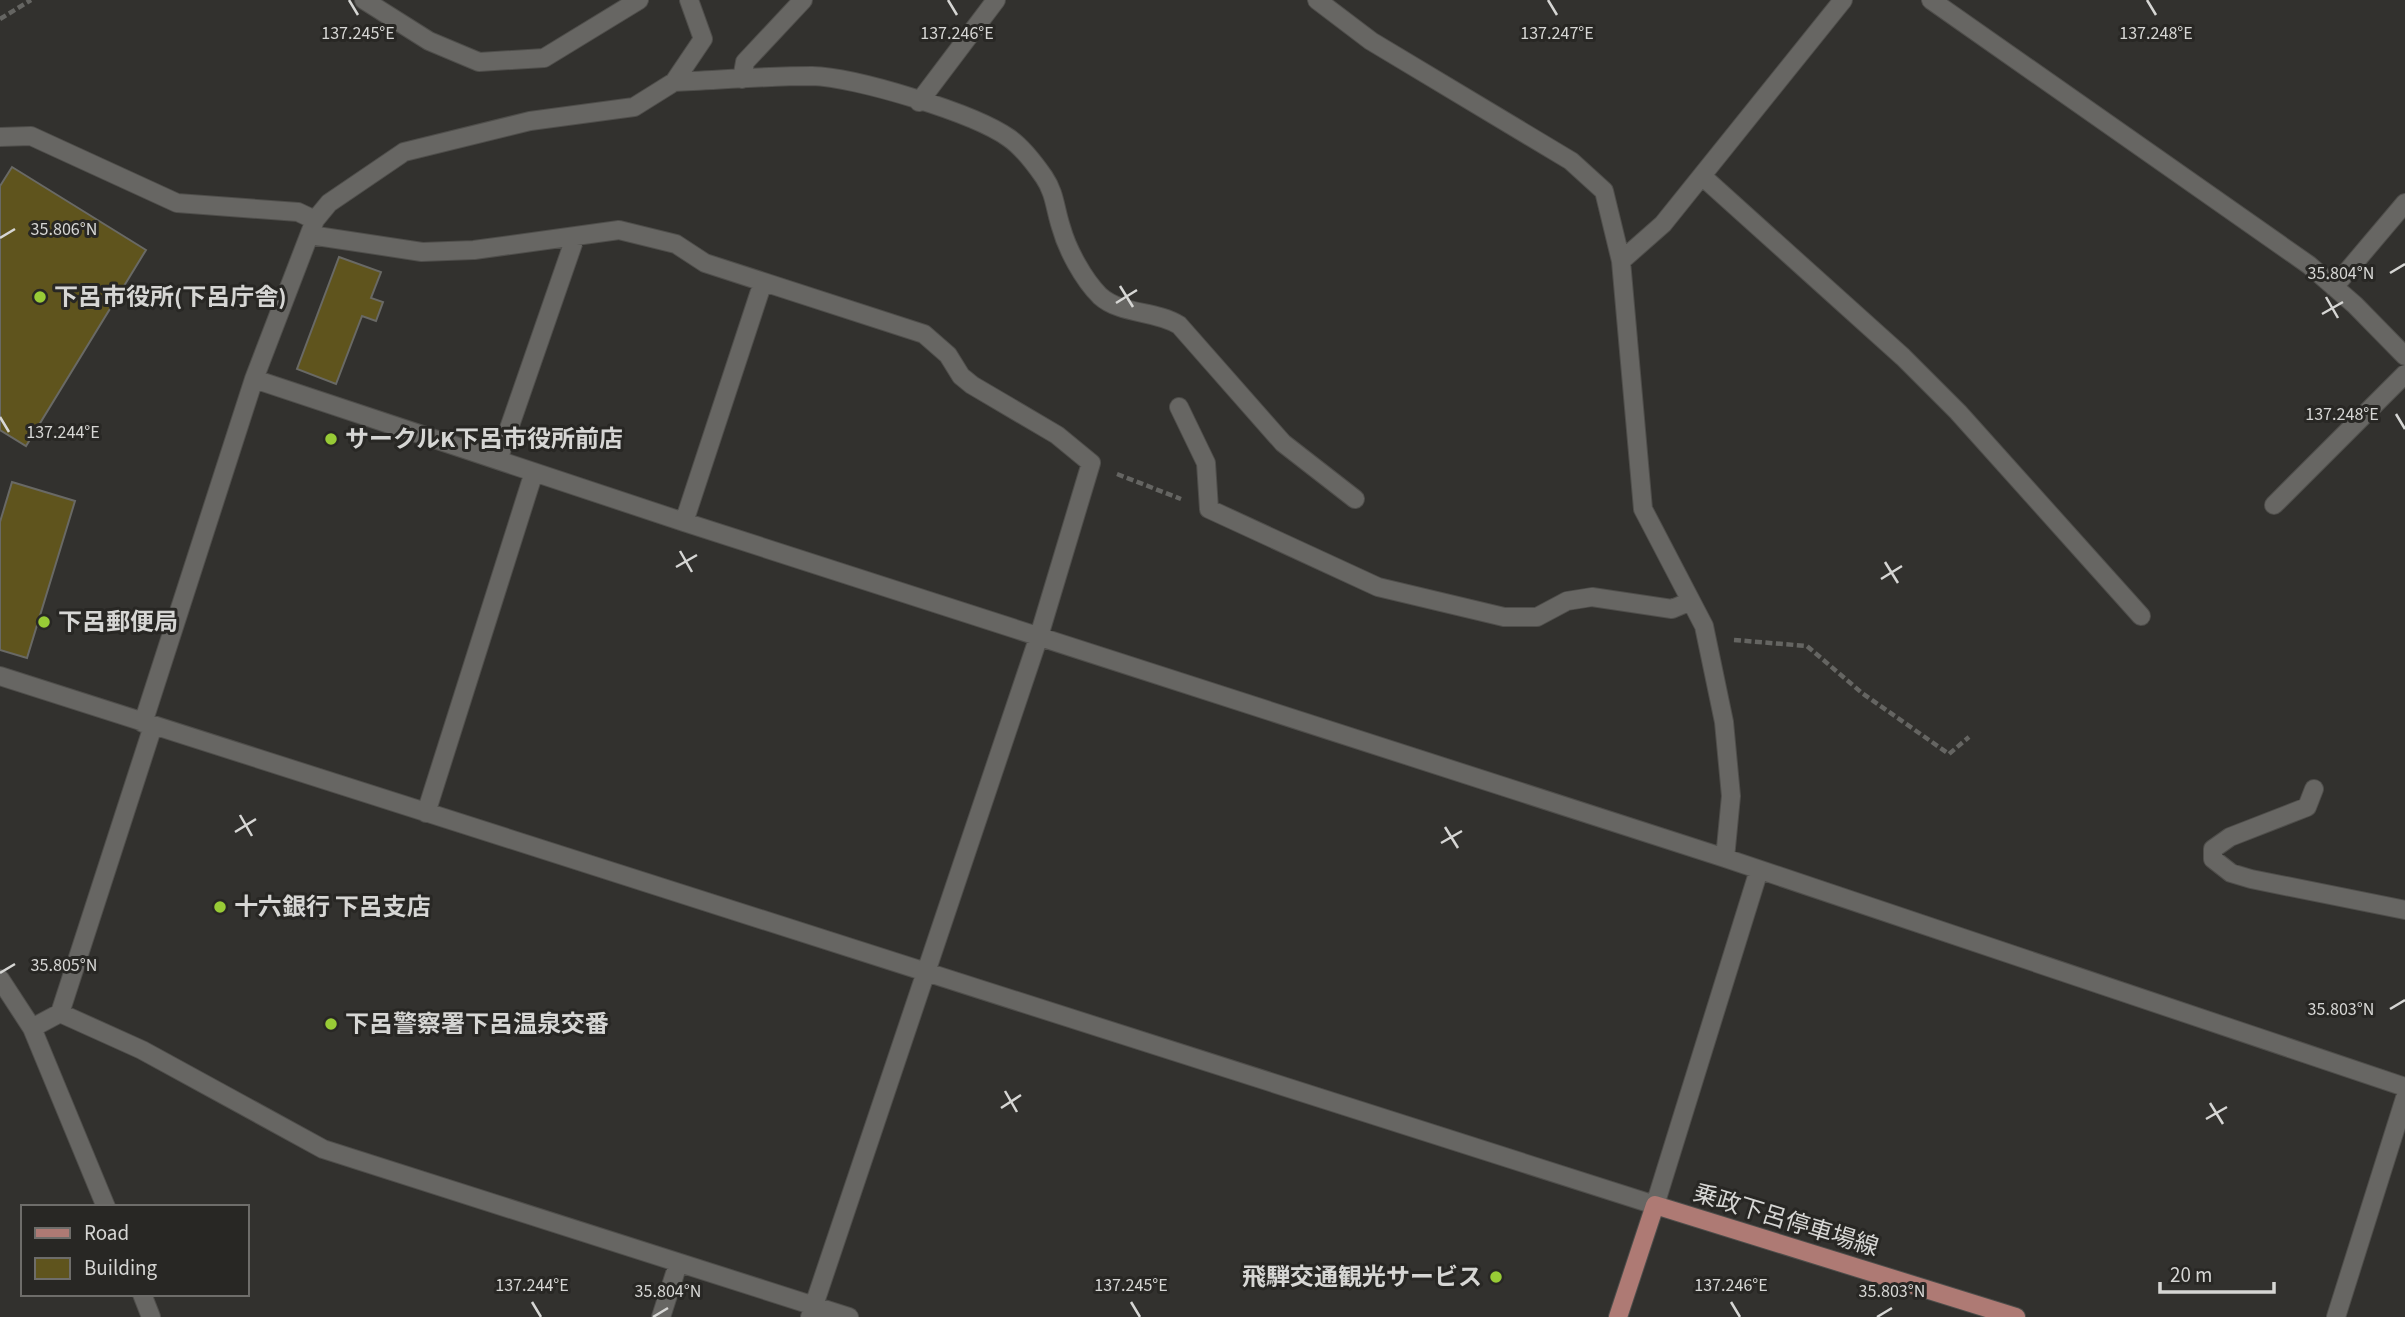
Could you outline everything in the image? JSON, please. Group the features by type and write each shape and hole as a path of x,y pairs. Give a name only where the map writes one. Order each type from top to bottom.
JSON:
{"main road":[{"name":"乗政下呂停車場線","path":"1618,1317 1655,1205 2016,1317"}],"street":[{"path":"364,0 429,41 479,62 544,58 639,0"},
{"path":"32,1028 60,1013 254,379 313,228 329,203 404,152 530,121 634,107 674,82 703,39 689,0"},
{"path":"743,79 745,62 803,0"},
{"path":"919,102 996,0"},
{"path":"1317,0 1371,41 1571,161 1604,191 1621,261 1643,509 1704,626 1724,722 1731,796 1725,858"},
{"path":"1621,261 1663,224 1843,0"},
{"path":"1931,0 2309,265 2405,356"},
{"path":"674,82 815,76 872,87 989,127 1010,138 1045,178 1056,199 1060,226 1069,247 1100,295 1112,304 1167,318 1179,326 1283,443 1354,499"},
{"path":"0,137 31,136 177,203 298,212 313,228 422,252 474,250 619,230 676,244 705,263 924,334 948,355 966,381 1057,435 1091,463 1039,636 811,1311"},
{"path":"1702,176 1931,385 2141,616"},
{"path":"2334,288 2405,203"},
{"path":"498,460 575,238"},
{"path":"684,522 763,282"},
{"path":"2274,505 2405,374"},
{"path":"254,379 684,522 1725,858 2405,1087"},
{"path":"1179,407 1206,463 1209,509 1378,587 1504,617 1537,617 1567,601 1592,597 1672,609 1690,601"},
{"path":"426,813 534,471"},
{"path":"0,677 1655,1205 1759,870"},
{"path":"2314,789 2307,807 2230,837 2213,849 2213,859 2231,873 2251,879 2405,910"},
{"path":"0,979 32,1028 105,1205"},
{"path":"60,1013 142,1050 323,1149 678,1264 811,1311 849,1317"},
{"path":"2336,1317 2405,1098"},
{"path":"661,1317 678,1264"},
{"path":"143,1296 151,1317"}],"path":[{"path":"0,19 31,0"},
{"path":"1091,463 1209,509"},
{"path":"1708,645 1723,640 1807,646 1862,693 1949,754 1969,737"}],"building":[{"path":"12,167 146,250 26,446 0,430 0,186"},
{"path":"339,257 381,272 371,298 383,302 376,321 362,316 336,384 297,369"},
{"path":"12,482 75,501 27,658 0,650 0,522"}],"place":[{"name":"下呂市役所(下呂庁舎)","path":"40,297"},
{"name":"サークルK下呂市役所前店","path":"331,439"},
{"name":"下呂郵便局","path":"44,622"},
{"name":"十六銀行 下呂支店","path":"220,907"},
{"name":"下呂警察署下呂温泉交番","path":"331,1024"},
{"name":"飛騨交通観光サービス","path":"1496,1277"}]}
